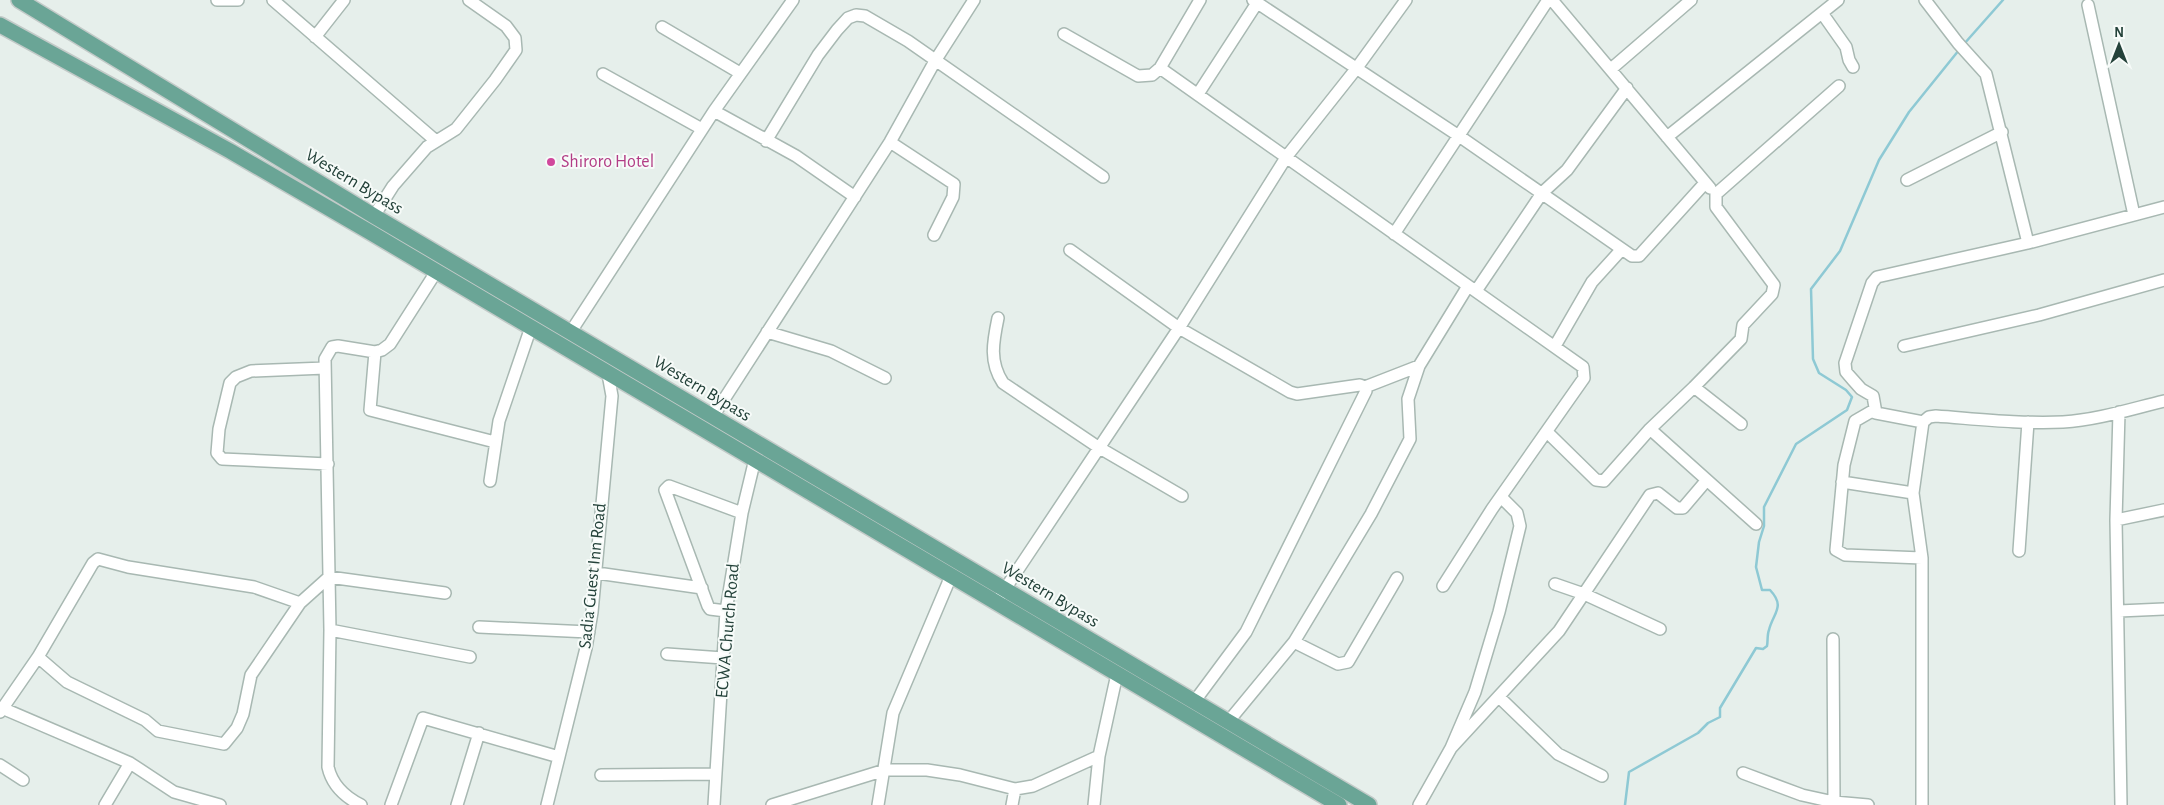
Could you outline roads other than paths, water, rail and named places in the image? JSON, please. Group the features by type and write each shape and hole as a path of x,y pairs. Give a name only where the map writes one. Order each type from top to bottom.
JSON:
{"main road":[{"name":"Western Bypass","path":"19,0 374,216 712,418 1001,596 1117,674 1339,805"},
{"name":"Western Bypass","path":"0,25 230,151 951,576 1001,596 1194,702 1369,805"}],"street":[{"path":"217,0 238,0"},
{"path":"273,0 432,144"},
{"path":"315,37 344,0"},
{"path":"374,216 393,186 432,144 456,129 496,80 516,50 515,38 506,26 469,0"},
{"path":"570,333 714,111 793,0"},
{"path":"712,418 890,142 935,61 974,0"},
{"path":"1064,34 1138,76 1152,75 1160,68 1200,0"},
{"path":"1001,596 1098,447 1179,328 1287,156 1356,69 1406,0"},
{"path":"1611,69 1691,0"},
{"path":"1667,137 1838,0"},
{"path":"1924,0 1961,47 1986,74 2002,132 2028,243"},
{"path":"1394,234 1459,136 1554,1 1716,194 1716,207 1773,281 1774,289 1743,325 1740,339 1694,388 1650,429 1601,482 1596,480 1547,432"},
{"path":"1198,94 1255,2 1459,136 1632,256 1639,256 1705,183"},
{"path":"2088,5 2134,214"},
{"path":"1822,14 1846,47 1849,60 1854,67"},
{"path":"766,141 818,55 848,18 856,15 865,16 908,41 1104,177"},
{"path":"662,27 740,73"},
{"path":"1160,68 1583,367 1585,374 1443,586"},
{"path":"604,74 702,129"},
{"path":"1716,194 1839,86"},
{"path":"1228,722 1294,642 1371,514 1410,439 1408,399 1418,366 1542,193 1567,170 1627,88"},
{"path":"714,111 796,156 855,196"},
{"path":"1907,180 2002,132"},
{"path":"890,142 954,184 954,197 934,235"},
{"path":"1874,410 1873,396 1857,384 1846,372 1845,363 1872,284 1877,277 2028,243 2164,207"},
{"path":"1555,346 1592,282 1622,249"},
{"path":"1070,250 1179,328 1290,392 1297,394 1360,385 1365,387 1418,366"},
{"path":"355,804 331,779 328,767 330,630 325,359 332,347 338,346 375,352 390,344 436,272"},
{"path":"1904,346 2039,315 2164,280"},
{"path":"998,318 992,352 996,372 1003,383 1098,447 1182,496"},
{"path":"490,481 499,421 531,327"},
{"path":"767,332 831,351 885,378"},
{"path":"375,352 369,406 373,413 495,442"},
{"path":"325,368 250,371 236,377 230,383 219,429 217,453 222,459 328,464"},
{"name":"Sadia Guest Inn Road","path":"547,805 589,632 597,573 598,534 612,396 608,374"},
{"path":"1194,702 1246,632 1365,396 1365,387"},
{"path":"612,396 630,388"},
{"path":"1694,388 1741,424"},
{"path":"1922,805 1922,558 1913,493 1923,422 1929,417 1936,416 2028,422 2064,422 2119,412 2164,401"},
{"path":"1874,410 1880,414 1923,422"},
{"path":"1874,410 1855,421 1844,466 1835,545 1840,554 1922,558"},
{"path":"2119,412 2116,520 2121,805"},
{"path":"2019,551 2028,422"},
{"path":"1650,429 1756,524"},
{"name":"ECWA Church Road","path":"714,805 726,611 742,513 755,459"},
{"path":"1451,748 1500,698 1559,631 1650,495 1658,493 1677,508 1683,508 1706,481"},
{"path":"1842,482 1913,493"},
{"path":"726,611 710,609 665,490 668,486 742,513"},
{"path":"1419,805 1451,748 1475,692 1499,612 1520,526 1517,513 1501,497"},
{"path":"2116,520 2164,510"},
{"path":"220,805 164,788 130,763 1,710 38,657 93,563 98,559 128,567 254,587 300,603"},
{"path":"597,573 702,588"},
{"path":"878,805 893,713 951,576"},
{"path":"38,657 67,682 148,721 155,730 224,744 237,728 243,714 249,678 300,603 329,578 446,593"},
{"path":"1294,642 1338,664 1348,662 1396,578"},
{"path":"1555,584 1584,594 1660,629"},
{"path":"2119,611 2164,610"},
{"path":"479,627 589,632"},
{"path":"330,630 470,656"},
{"path":"1834,639 1834,802"},
{"path":"667,654 723,658"},
{"path":"1094,805 1099,756 1117,674"},
{"path":"1500,698 1558,754 1602,776"},
{"path":"391,805 423,718 559,757"},
{"path":"457,805 479,733"},
{"path":"772,805 885,770 927,770 960,775 1015,789 1033,786 1099,756"},
{"path":"105,805 130,763"},
{"path":"0,765 23,780"},
{"path":"1743,773 1802,795 1834,802 1868,805"},
{"path":"601,775 716,774"},
{"path":"1012,805 1015,789"}],"waterway":[{"path":"1964,44 2003,0"},
{"path":"1625,805 1629,772 1698,733 1708,723 1720,717 1720,708 1756,648 1763,649 1767,646 1768,632 1778,606 1775,596 1770,590 1762,590 1756,567 1759,542 1764,526 1764,507 1796,444 1847,410 1852,397 1846,390 1819,373 1813,359 1811,289 1840,251 1879,160 1909,112 1959,50"}],"place":[{"name":"Shiroro Hotel","path":"551,162"}]}
